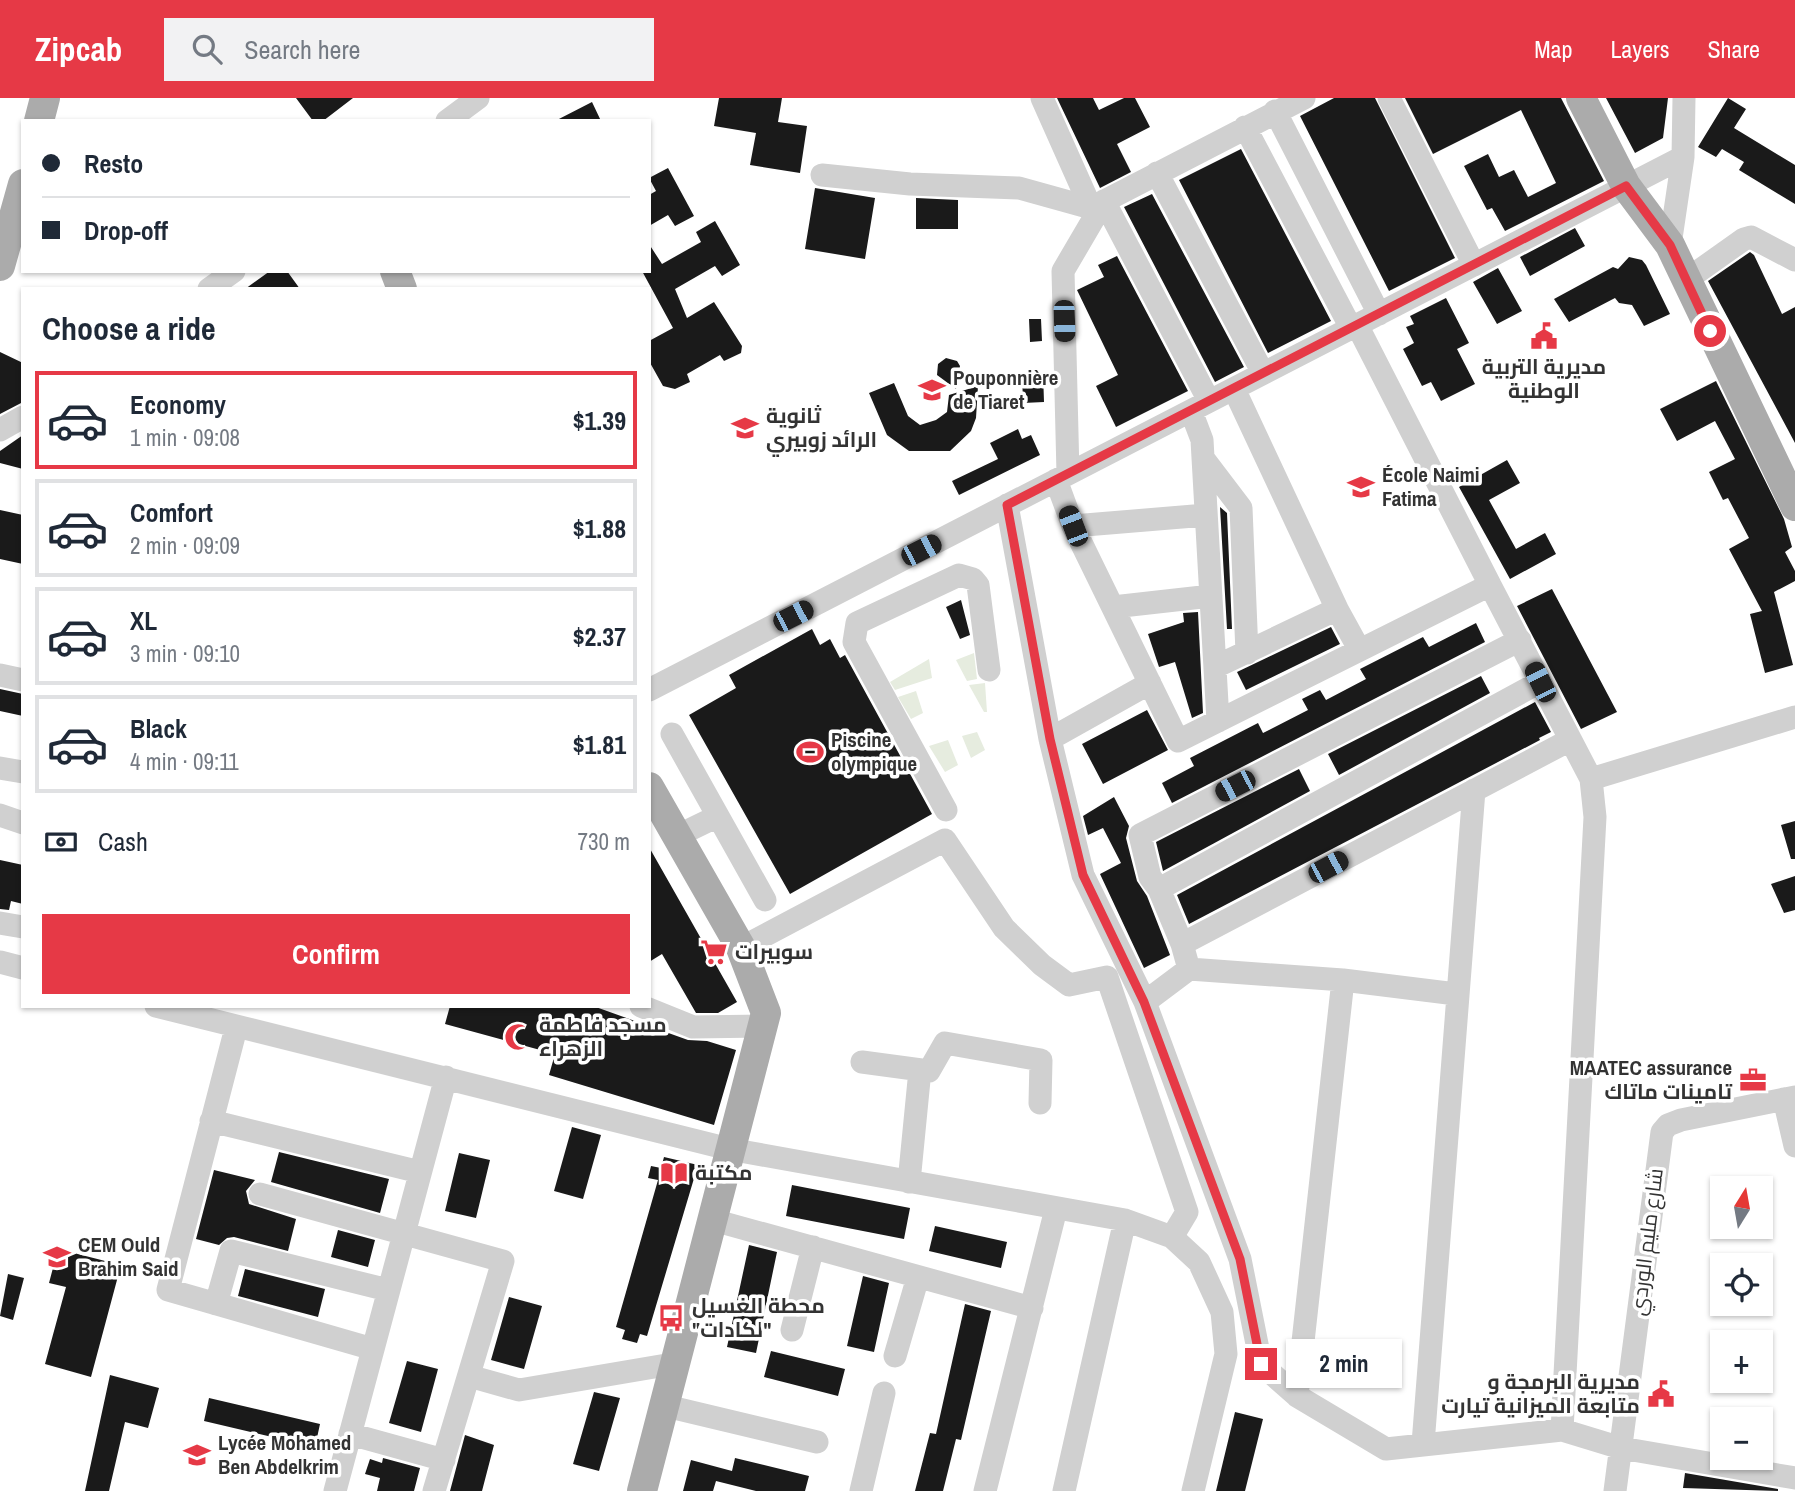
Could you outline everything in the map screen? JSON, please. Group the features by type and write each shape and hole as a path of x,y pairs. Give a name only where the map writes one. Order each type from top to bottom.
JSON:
{"main road":[{"path":"40,119 45,98"},
{"path":"1581,98 1626,186 1670,245 1795,506"},
{"path":"0,266 5,236 21,190"},
{"path":"642,1491 678,1363 729,1149 766,1013 741,948 660,813"}],"street":[{"path":"1042,98 1200,406 1217,721"},
{"path":"1304,98 1098,204 1063,271 1062,477 1073,526 1178,741 1490,585"},
{"path":"1388,98 1474,265"},
{"path":"1670,245 1683,157 1684,98"},
{"path":"449,119 474,99"},
{"path":"1275,111 1379,314"},
{"path":"1245,127 1354,327 1591,779 1595,817 1562,1430"},
{"path":"651,689 1683,157"},
{"path":"1157,173 1263,373"},
{"path":"822,175 910,184 1019,188 1098,204"},
{"path":"1686,280 1744,239 1751,237 1795,260"},
{"path":"212,287 231,273"},
{"path":"1234,388 1337,609 1359,649"},
{"path":"0,430 21,418"},
{"path":"1203,458 1241,508 1247,653"},
{"path":"1007,505 1050,739 1083,875 1144,1002 1240,1259 1261,1364 1297,1396 1386,1449 1562,1430 1621,1448 1795,1478"},
{"path":"1073,526 1206,516"},
{"path":"857,623 959,575 966,575 978,585 989,670"},
{"path":"841,591 857,623 854,642 946,810"},
{"path":"1113,607 1211,596"},
{"path":"1214,667 1337,609"},
{"path":"1189,969 1182,944 1159,889 1150,877 1140,835 1520,640"},
{"path":"0,675 21,680"},
{"path":"1159,889 1540,682"},
{"path":"1050,739 1150,683"},
{"path":"1591,779 1795,717"},
{"path":"673,734 765,900"},
{"path":"1182,944 1570,740"},
{"path":"0,768 21,772"},
{"path":"1423,1444 1474,790"},
{"path":"660,813 718,816"},
{"path":"0,815 21,822"},
{"path":"741,948 945,840 1004,928 1042,965 1069,985 1107,977 1187,1212 1172,1237"},
{"path":"0,923 21,927"},
{"path":"0,962 21,967"},
{"path":"1144,1002 1189,969 1343,980 1456,994"},
{"path":"1297,1396 1343,980"},
{"path":"169,1008 236,1028 446,1077 729,1149 1125,1220 1172,1237 1199,1262 1222,1312 1226,1354 1193,1491"},
{"path":"646,1008 693,1027 764,1026"},
{"path":"236,1028 168,1290 373,1349"},
{"path":"862,1062 929,1071 945,1043 1041,1060 1040,1103"},
{"path":"909,1182 920,1070"},
{"path":"335,1491 446,1077"},
{"path":"1789,1098 1795,1146"},
{"name":"شارع مليم الوردي","path":"1615,1491 1662,1132 1681,1120 1789,1098"},
{"path":"211,1121 421,1172"},
{"path":"260,1194 502,1261 435,1491"},
{"path":"985,1491 1056,1209"},
{"path":"713,1220 1032,1308"},
{"path":"1065,1491 1125,1220"},
{"path":"792,1330 813,1247"},
{"path":"216,1304 231,1251 388,1290"},
{"path":"895,1356 918,1277"},
{"path":"469,1376 519,1390 678,1363"},
{"path":"862,1491 884,1393"},
{"path":"666,1406 817,1442"},
{"path":"350,1434 444,1460"}],"shaded area":[{"path":"974,653 977,679 967,681 956,660"},
{"path":"929,659 932,678 895,690 890,682"},
{"path":"985,683 987,712 984,712 969,685"},
{"path":"916,691 923,713 911,719 898,697"},
{"path":"977,732 985,750 971,758 962,736"},
{"path":"948,740 958,765 945,772 929,746"}],"building":[{"path":"296,98 353,98 326,119 312,119"},
{"path":"719,98 782,98 778,122 807,126 800,173 750,165 756,133 714,126"},
{"path":"1057,98 1093,98 1099,110 1124,98 1135,98 1150,127 1117,144 1131,172 1100,188"},
{"path":"1334,98 1375,98 1455,258 1389,291 1300,116"},
{"path":"1405,98 1561,98 1604,181 1505,231 1492,208 1487,210 1464,166 1488,154 1499,177 1514,170 1528,197 1556,183 1521,110 1433,154"},
{"path":"1606,98 1668,98 1663,138 1635,153"},
{"path":"1728,98 1746,109 1734,128 1795,165 1795,204 1739,170 1744,162 1722,149 1716,157 1698,147"},
{"path":"592,102 600,119 559,119"},
{"path":"1241,149 1331,321 1268,353 1179,180"},
{"path":"668,168 694,216 675,226 668,215 651,225 651,194 656,191 651,177"},
{"path":"815,188 875,198 865,259 805,249"},
{"path":"1152,194 1244,367 1215,382 1124,207"},
{"path":"916,198 958,200 958,229 916,229"},
{"path":"715,221 740,265 722,276 715,266 675,289 687,318 714,302 742,346 741,353 724,361 720,355 687,374 690,382 675,389 663,386 651,365 651,340 673,328 643,273 651,273 651,247 662,264 701,242 696,232"},
{"path":"1575,228 1585,246 1530,276 1520,257"},
{"path":"1750,252 1754,255 1782,314 1795,307 1795,443 1708,281"},
{"path":"1117,256 1188,391 1116,427 1096,386 1118,375 1077,290 1104,277 1098,265"},
{"path":"1629,257 1642,260 1646,265 1670,314 1644,326 1632,305 1619,303 1615,298 1569,322 1554,299 1613,267 1618,269"},
{"path":"1498,268 1522,311 1497,324 1473,282"},
{"path":"267,273 288,273 299,287 248,287"},
{"path":"1446,298 1469,343 1457,349 1475,384 1441,401 1431,382 1422,386 1403,349 1414,343 1406,327 1414,324 1410,316"},
{"path":"1029,319 1041,319 1042,341 1030,342"},
{"path":"0,352 21,362 21,403 0,414"},
{"path":"946,358 957,361 960,366 956,389 937,375 938,364"},
{"path":"1043,372 1044,402 1023,403 1022,373"},
{"path":"1716,381 1784,519 1792,547 1785,552 1795,571 1795,581 1774,592 1793,665 1765,673 1750,614 1762,611 1729,549 1749,538 1728,498 1723,500 1709,472 1735,459 1715,421 1677,441 1660,409"},
{"path":"894,383 908,416 920,425 936,420 947,412 949,395 978,386 976,418 971,431 950,451 909,451 887,435 869,393"},
{"path":"1018,429 1022,439 1031,435 1040,455 959,495 952,481 998,459 990,443"},
{"path":"21,436 21,468 0,463 0,451"},
{"path":"1507,460 1520,483 1489,500 1516,549 1545,533 1556,554 1510,579 1459,487"},
{"path":"1220,507 1227,513 1232,629 1227,629"},
{"path":"0,510 21,515 21,564 0,559"},
{"path":"1552,589 1617,712 1581,729 1517,606"},
{"path":"961,600 970,635 960,639 946,607"},
{"path":"1198,612 1203,713 1192,718 1175,662 1159,667 1148,634 1184,622 1183,613"},
{"path":"1476,623 1485,642 1172,803 1162,783 1194,766 1190,758 1258,723 1263,733 1308,710 1302,699 1320,690 1326,700 1366,679 1360,669 1423,637 1429,647"},
{"path":"1331,627 1340,644 1246,690 1237,672"},
{"name":"Piscine olympique","path":"812,629 820,645 830,639 840,658 845,655 932,814 790,894 689,715 736,688 729,675"},
{"path":"1481,676 1490,693 1339,775 1328,754"},
{"path":"0,689 21,694 21,716 0,711"},
{"path":"1535,702 1551,732 1539,738 1540,740 1189,924 1177,895"},
{"path":"1147,710 1168,750 1103,784 1082,744"},
{"path":"1299,769 1310,791 1163,871 1156,842"},
{"path":"1114,797 1129,826 1126,838 1137,881 1147,896 1170,955 1144,968 1100,874 1121,863 1103,828 1088,835 1083,816"},
{"path":"1795,821 1795,859 1791,859 1781,825"},
{"path":"651,851 737,1002 718,1013 696,1013 662,954 651,961"},
{"path":"0,860 21,865 21,904 11,901 9,910 0,909"},
{"path":"1795,876 1795,910 1784,913 1771,884"},
{"path":"449,1008 599,1008 688,1040 707,1041 736,1050 714,1125 549,1075 555,1054 445,1024"},
{"path":"572,1127 601,1135 583,1199 554,1191"},
{"path":"279,1152 389,1179 380,1213 271,1182"},
{"path":"459,1153 490,1160 476,1218 445,1211"},
{"path":"664,1157 698,1165 647,1336 640,1334 637,1343 622,1339 625,1330 616,1327 658,1180 648,1178 651,1166 661,1168"},
{"path":"214,1170 255,1180 246,1191 249,1204 296,1219 288,1251 234,1237 227,1238 219,1245 196,1239"},
{"path":"792,1185 910,1208 904,1239 786,1216"},
{"path":"935,1226 1007,1242 1001,1268 929,1251"},
{"path":"338,1230 375,1240 368,1267 331,1257"},
{"path":"749,1245 777,1252 756,1353 727,1347"},
{"path":"58,1249 121,1265 91,1377 45,1364 66,1287 49,1283"},
{"path":"245,1269 325,1289 318,1317 238,1296"},
{"path":"8,1274 24,1278 13,1320 0,1316"},
{"path":"863,1276 889,1283 874,1352 847,1346"},
{"path":"509,1297 542,1306 524,1369 491,1360"},
{"path":"965,1304 991,1311 961,1440 956,1439 943,1491 915,1491 930,1433 936,1434"},
{"path":"771,1351 845,1369 838,1396 764,1377"},
{"path":"407,1361 438,1369 421,1432 389,1423"},
{"path":"110,1375 159,1388 148,1428 125,1422 109,1491 85,1491"},
{"path":"594,1392 620,1398 599,1471 573,1464"},
{"path":"209,1398 320,1424 315,1447 204,1421"},
{"path":"1235,1412 1263,1419 1245,1491 1216,1491"},
{"path":"465,1435 494,1445 482,1491 450,1491"},
{"path":"383,1458 420,1468 414,1491 377,1491 380,1478 365,1474 370,1459 382,1463"},
{"path":"735,1458 809,1476 805,1491 756,1491 716,1481 713,1491 683,1491 691,1460 732,1471"},
{"path":"1685,1473 1778,1489 1778,1491 1683,1488"}],"place":[{"name":"مديرية التربية الوطنية","path":"1544,336"},
{"name":"Pouponnière de Tiaret","path":"932,390"},
{"name":"ثانوية الرائد زوبيري","path":"745,428"},
{"name":"École Naimi Fatima","path":"1361,487"},
{"name":"Piscine olympique","path":"810,752"},
{"name":"سوبيرات","path":"714,952"},
{"name":"مسجد فاطمة الزهراء","path":"518,1037"},
{"name":"MAATEC assurance تامينات ماتاك","path":"1753,1080"},
{"name":"مكتبة","path":"674,1173"},
{"name":"CEM Ould Brahim Said","path":"57,1257"},
{"name":"محطة الغسيل \"لكادات\"","path":"671,1318"},
{"name":"مديرية البرمجة و متابعة الميزانية تيارت","path":"1661,1394"},
{"name":"Lycée Mohamed Ben Abdelkrim","path":"197,1455"}],"route":[{"path":"1261,1364 1240,1259 1144,1002 1083,875 1062,800 1007,505 1626,186 1670,245 1710,331"}]}
